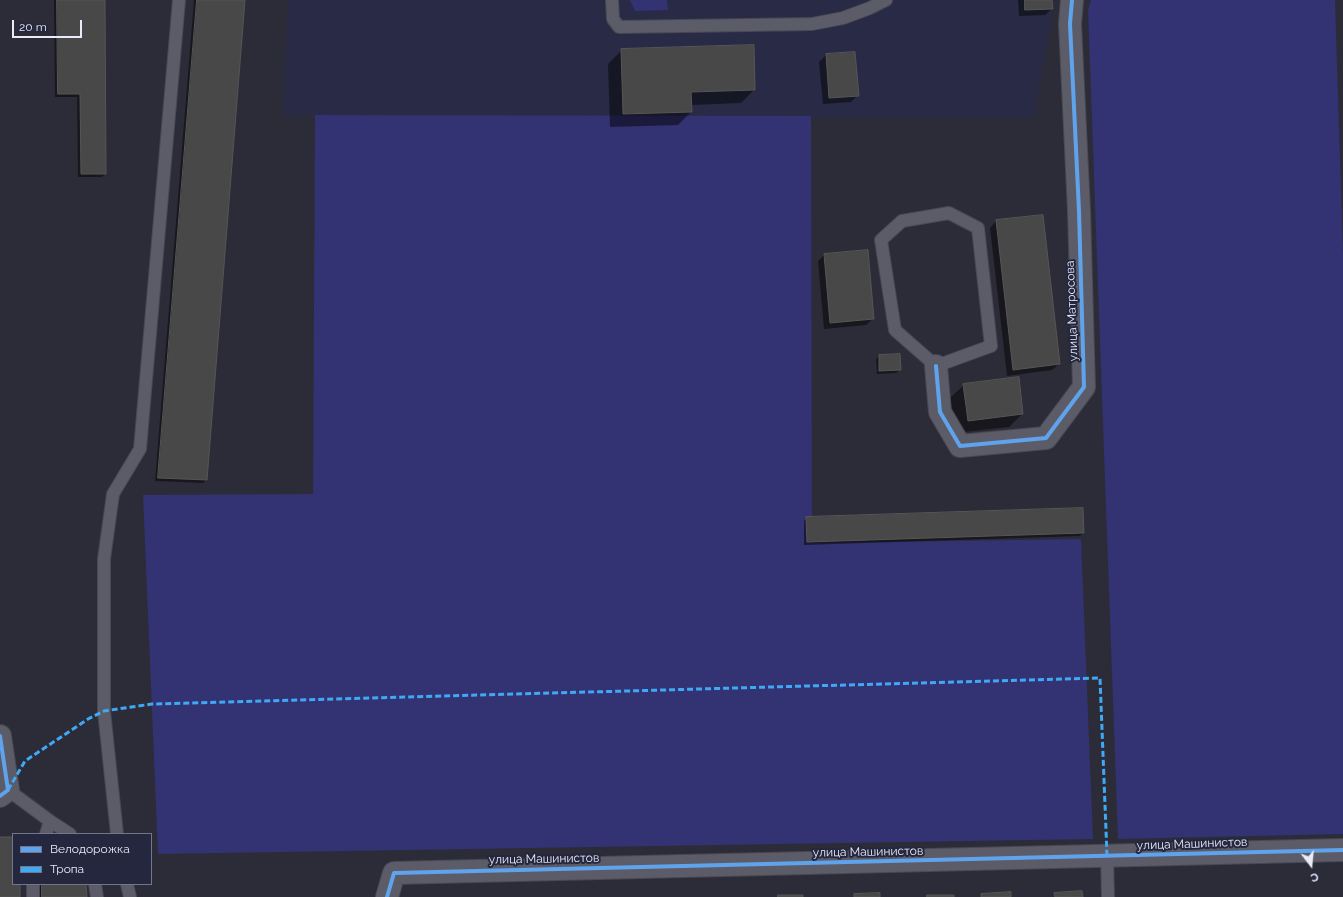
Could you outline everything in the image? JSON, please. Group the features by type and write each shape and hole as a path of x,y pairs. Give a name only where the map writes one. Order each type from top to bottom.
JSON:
{"street":[{"name":"улица Матросова","path":"936,366 940,412 960,446 1046,438 1084,387 1070,24 1072,0"},
{"path":"0,736 4,793"},
{"name":"улица Машинистов","path":"387,897 394,872 1343,850"}],"lane":[{"path":"117,833 104,711 104,559 113,494 140,449 178,0"},
{"path":"612,0 613,19 619,26 812,24 843,18 870,8 886,0"},
{"path":"949,213 978,228 991,346 936,366 895,330 881,240 902,222 949,213"},
{"path":"4,793 68,833"},
{"path":"46,833 50,821"},
{"path":"1107,856 1108,897"},
{"path":"33,885 34,897"},
{"path":"95,885 97,897"},
{"path":"127,885 130,897"}],"shaded area":[{"path":"288,0 1054,0 1034,118 283,115"},
{"path":"630,0 667,0 668,10 635,11"},
{"path":"1091,0 1335,0 1343,253 1343,834 1118,839 1088,10"},
{"path":"315,115 811,116 812,543 1081,539 1093,839 158,854 143,495 313,494"}],"building":[{"path":"57,0 105,0 106,174 81,174 80,94 58,94"},
{"path":"197,0 245,0 207,480 158,478"},
{"path":"1025,0 1052,0 1053,9 1025,10"},
{"path":"754,45 755,90 691,92 692,112 623,114 621,49"},
{"path":"855,52 859,96 829,98 826,54"},
{"path":"1043,215 1060,364 1013,370 996,220"},
{"path":"868,250 874,319 830,323 824,254"},
{"path":"900,354 901,370 879,371 879,355"},
{"path":"1019,377 1023,414 968,421 963,384"},
{"path":"1083,508 1084,533 807,542 806,517"},
{"path":"0,837 12,837 12,885 20,885 20,897 0,897"},
{"path":"42,885 86,885 87,897 42,897"},
{"path":"1082,891 1083,897 1055,897 1054,893"},
{"path":"1011,892 1011,897 981,897 981,894"},
{"path":"880,893 880,897 854,897 854,894"},
{"path":"778,895 803,895 803,897 778,897"},
{"path":"927,895 954,895 954,897 927,897"}],"marked path":[{"path":"8,790 25,761 88,719 104,711 152,704 1100,678 1107,856"}],"cycle path":[{"path":"936,366 940,412 960,446 1046,438 1084,387 1079,211 1070,24 1072,0"},
{"path":"0,736 8,790 0,796"},
{"path":"387,897 394,873 1343,850"}]}
